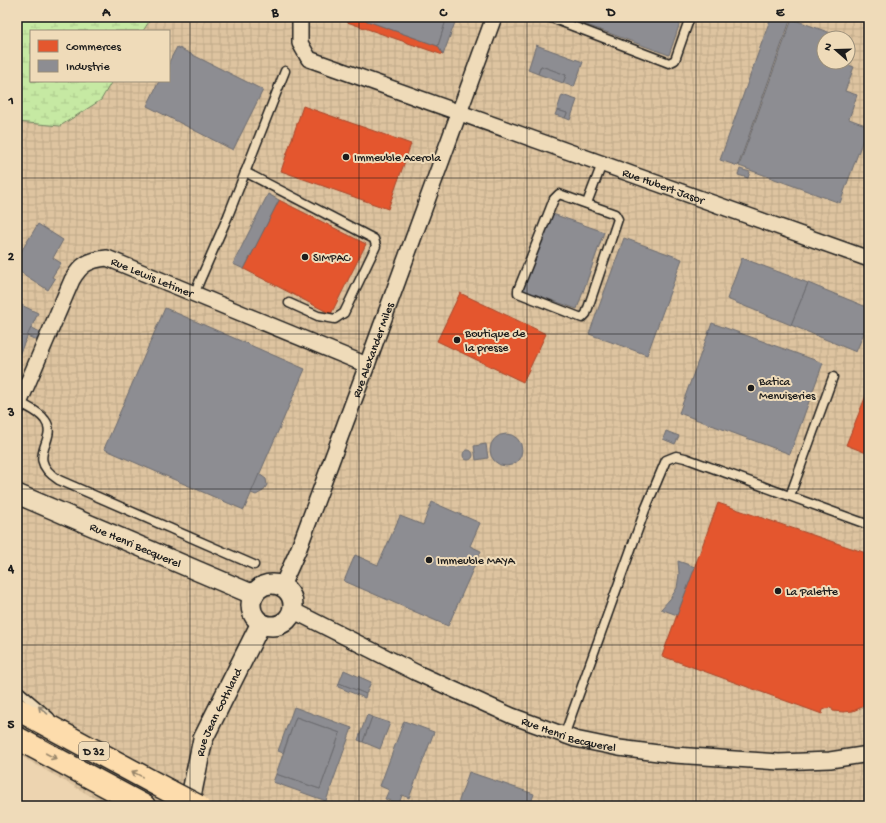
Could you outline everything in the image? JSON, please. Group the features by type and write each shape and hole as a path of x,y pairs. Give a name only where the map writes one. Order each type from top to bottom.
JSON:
{"main road":[{"name":"D 32","path":"17,709 198,806"},
{"name":"D 32","path":"17,738 144,806"}],"street":[{"path":"300,17 300,42 309,59 459,112"},
{"name":"Rue Alexander Miles","path":"282,586 299,548 494,17"},
{"name":"Rue Hubert Jasor","path":"459,112 869,259"},
{"name":"Rue Lewis Letimer","path":"18,405 77,270 85,262 107,258 367,365"},
{"name":"Rue Henri Becquerel","path":"17,494 254,595"},
{"path":"270,584 282,586 291,596 292,610 290,616 280,624 267,625 261,623 253,613 252,607 254,595 258,590 270,584"},
{"name":"Rue Henri Becquerel","path":"292,610 417,673 512,716 564,736 618,748 674,756 779,762 830,760 869,754"},
{"name":"Rue Jean Gothland","path":"189,806 191,788 203,739 261,623"}],"lane":[{"path":"550,17 669,63 675,60 690,17"},
{"path":"194,294 285,71"},
{"path":"587,203 602,164"},
{"path":"245,172 374,239 376,246 344,313 335,319 324,317 289,303"},
{"path":"562,194 587,203 615,214 618,219 586,314 582,318 521,295 518,290 556,196 562,194"},
{"path":"790,496 833,377"},
{"path":"18,405 46,420 48,434 42,458 43,466 49,473 59,480 254,565"},
{"path":"564,736 645,510 666,460 672,456 681,457 869,525"},
{"path":"17,689 83,745"}],"shaded area":[{"path":"152,17 869,17 869,806 108,806 17,754 17,122 60,126 101,100 111,82 170,82 170,30 144,30"}],"green space":[{"path":"17,17 152,17 144,30 30,30 30,82 111,82 101,100 60,126 17,122"}],"building: Commerces":[{"path":"349,17 356,17 438,46 443,55 347,22"},
{"name":"Immeuble Acerola","path":"303,106 411,144 388,209 281,171"},
{"name":"SIMPAC","path":"279,200 366,244 331,314 244,269"},
{"path":"460,293 546,334 523,382 437,341"},
{"path":"869,388 869,454 846,445"},
{"name":"La Palette","path":"718,503 869,554 869,704 853,711 843,712 833,711 831,707 823,710 822,714 662,656"}],"building: Industrie":[{"path":"356,17 447,17 438,46"},
{"path":"447,17 457,17 443,55 438,46"},
{"path":"565,17 682,17 669,55"},
{"path":"771,17 791,18 738,166 720,160"},
{"path":"792,19 822,30 816,30 816,70 853,70 845,91 857,95 849,119 868,126 840,203 739,166"},
{"path":"536,45 583,62 574,87 563,83 566,75 541,66 538,74 528,70"},
{"path":"177,47 263,90 233,150 147,106 159,82 170,82 170,60"},
{"path":"541,66 566,75 563,83 538,74"},
{"path":"562,95 577,100 570,120 565,118 567,113 557,110"},
{"path":"557,110 567,113 565,118 555,115"},
{"path":"740,169 750,172 748,178 738,175"},
{"path":"268,194 279,200 244,269 233,264"},
{"path":"550,213 604,232 577,309 523,290"},
{"path":"38,224 63,240 53,258 61,263 52,277 55,279 48,290 17,270 17,258"},
{"path":"624,238 682,259 647,355 589,334"},
{"path":"742,258 808,283 791,325 727,299"},
{"path":"808,283 869,308 869,321 856,352 791,325"},
{"path":"17,303 38,313 17,359"},
{"path":"165,308 305,369 244,510 104,449"},
{"name":"Batica Menuiseries","path":"712,323 823,363 790,454 679,413"},
{"path":"31,328 43,333 39,341 27,336"},
{"path":"666,431 679,436 675,444 663,439"},
{"path":"506,434 515,437 519,441 522,450 519,459 515,463 506,466 497,463 493,459 490,450 493,441 497,437"},
{"path":"486,444 488,458 476,460 474,446"},
{"path":"466,450 470,450 472,451 472,459 466,460 463,457 463,453"},
{"path":"259,474 266,479 267,485 263,491 256,495 251,493"},
{"name":"Immeuble MAYA","path":"432,502 480,523 470,546 481,551 448,626 344,581 355,555 378,565 400,516 423,525"},
{"path":"678,561 695,567 677,615 661,609 677,588 679,574"},
{"path":"344,670 371,682 366,694 339,683"},
{"path":"339,683 366,694 365,698 338,687"},
{"path":"294,707 352,728 326,801 273,782 276,774 320,789 340,733 296,717 283,753 278,751"},
{"path":"367,715 372,717 363,742 358,740"},
{"path":"296,717 340,733 320,789 276,774"},
{"path":"372,717 390,723 380,749 363,742"},
{"path":"404,721 434,732 409,798 402,795 399,804 385,799 389,790 380,786"},
{"path":"469,772 534,794 530,806 457,806"}],"place":[{"name":"Immeuble Acerola","path":"346,157"},
{"name":"SIMPAC","path":"305,257"},
{"name":"Boutique de la presse","path":"457,340"},
{"name":"Batica Menuiseries","path":"751,388"},
{"name":"Immeuble MAYA","path":"429,560"},
{"name":"La Palette","path":"778,591"}]}
